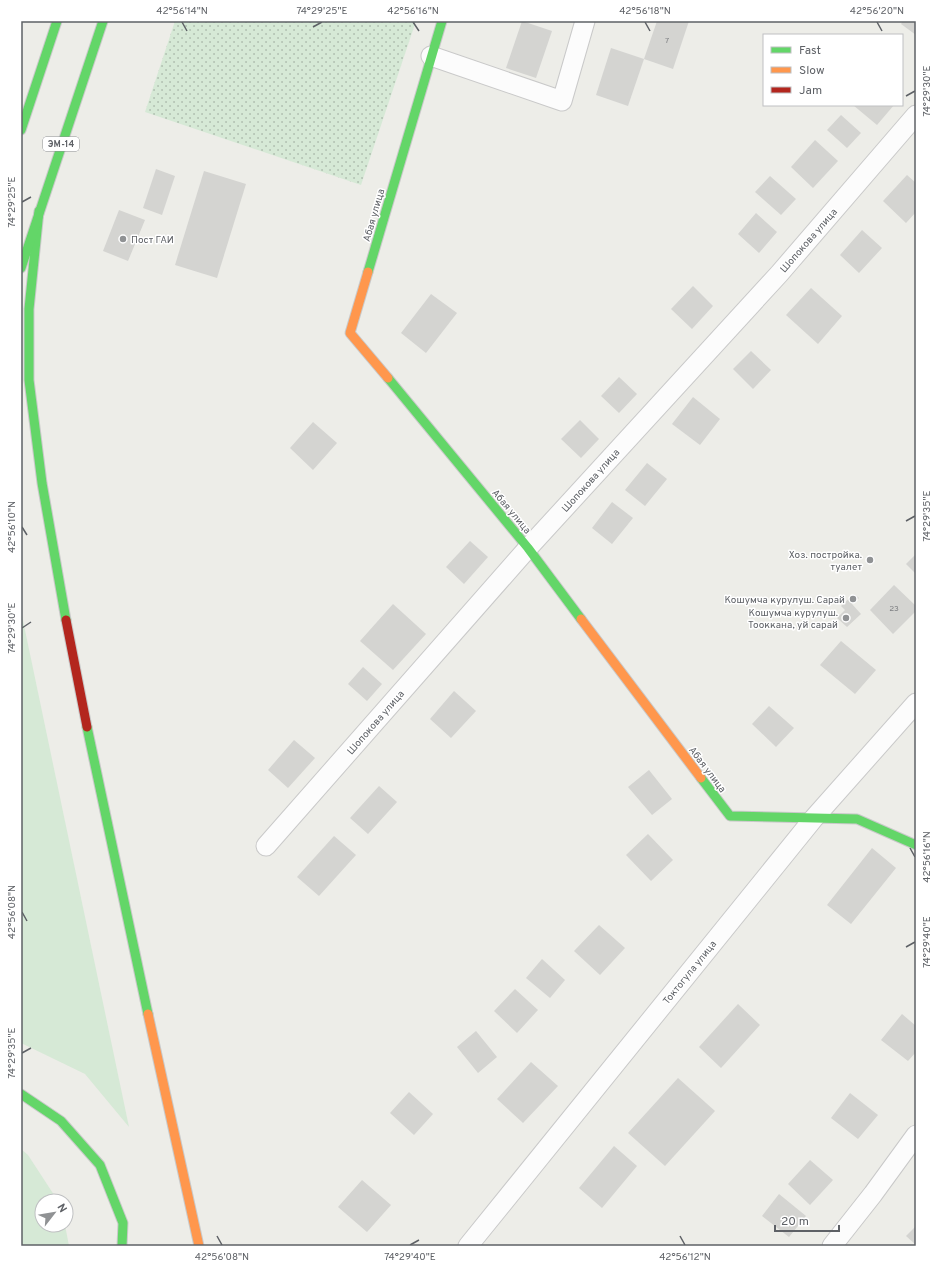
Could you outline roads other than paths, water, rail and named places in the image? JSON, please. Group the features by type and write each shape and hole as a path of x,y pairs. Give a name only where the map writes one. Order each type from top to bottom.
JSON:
{"main road":[{"path":"21,130 57,21"},
{"name":"ЭМ-14","path":"21,268 103,21"},
{"name":"Абая улица","path":"442,21 350,333 528,548 730,816 857,819 916,845"},
{"path":"39,211 29,309 29,380 42,483 79,686 134,951 199,1246"},
{"path":"21,1094 61,1121 100,1166 123,1223 122,1246"}],"street":[{"path":"431,56 562,101 585,21"},
{"name":"Шопокова улица","path":"266,846 528,548 779,274 916,115"},
{"name":"Токтогула улица","path":"468,1246 814,818 916,703"},
{"path":"832,1246 874,1194 916,1135"}],"place":[{"name":"Пост ГАИ","path":"123,239"},
{"name":"Хоз. постройка. туалет","path":"870,560"},
{"name":"Кошумча курулуш. Сарай","path":"853,599"},
{"name":"Кошумча курулуш. Тооккана, уй сарай","path":"846,618"}]}
